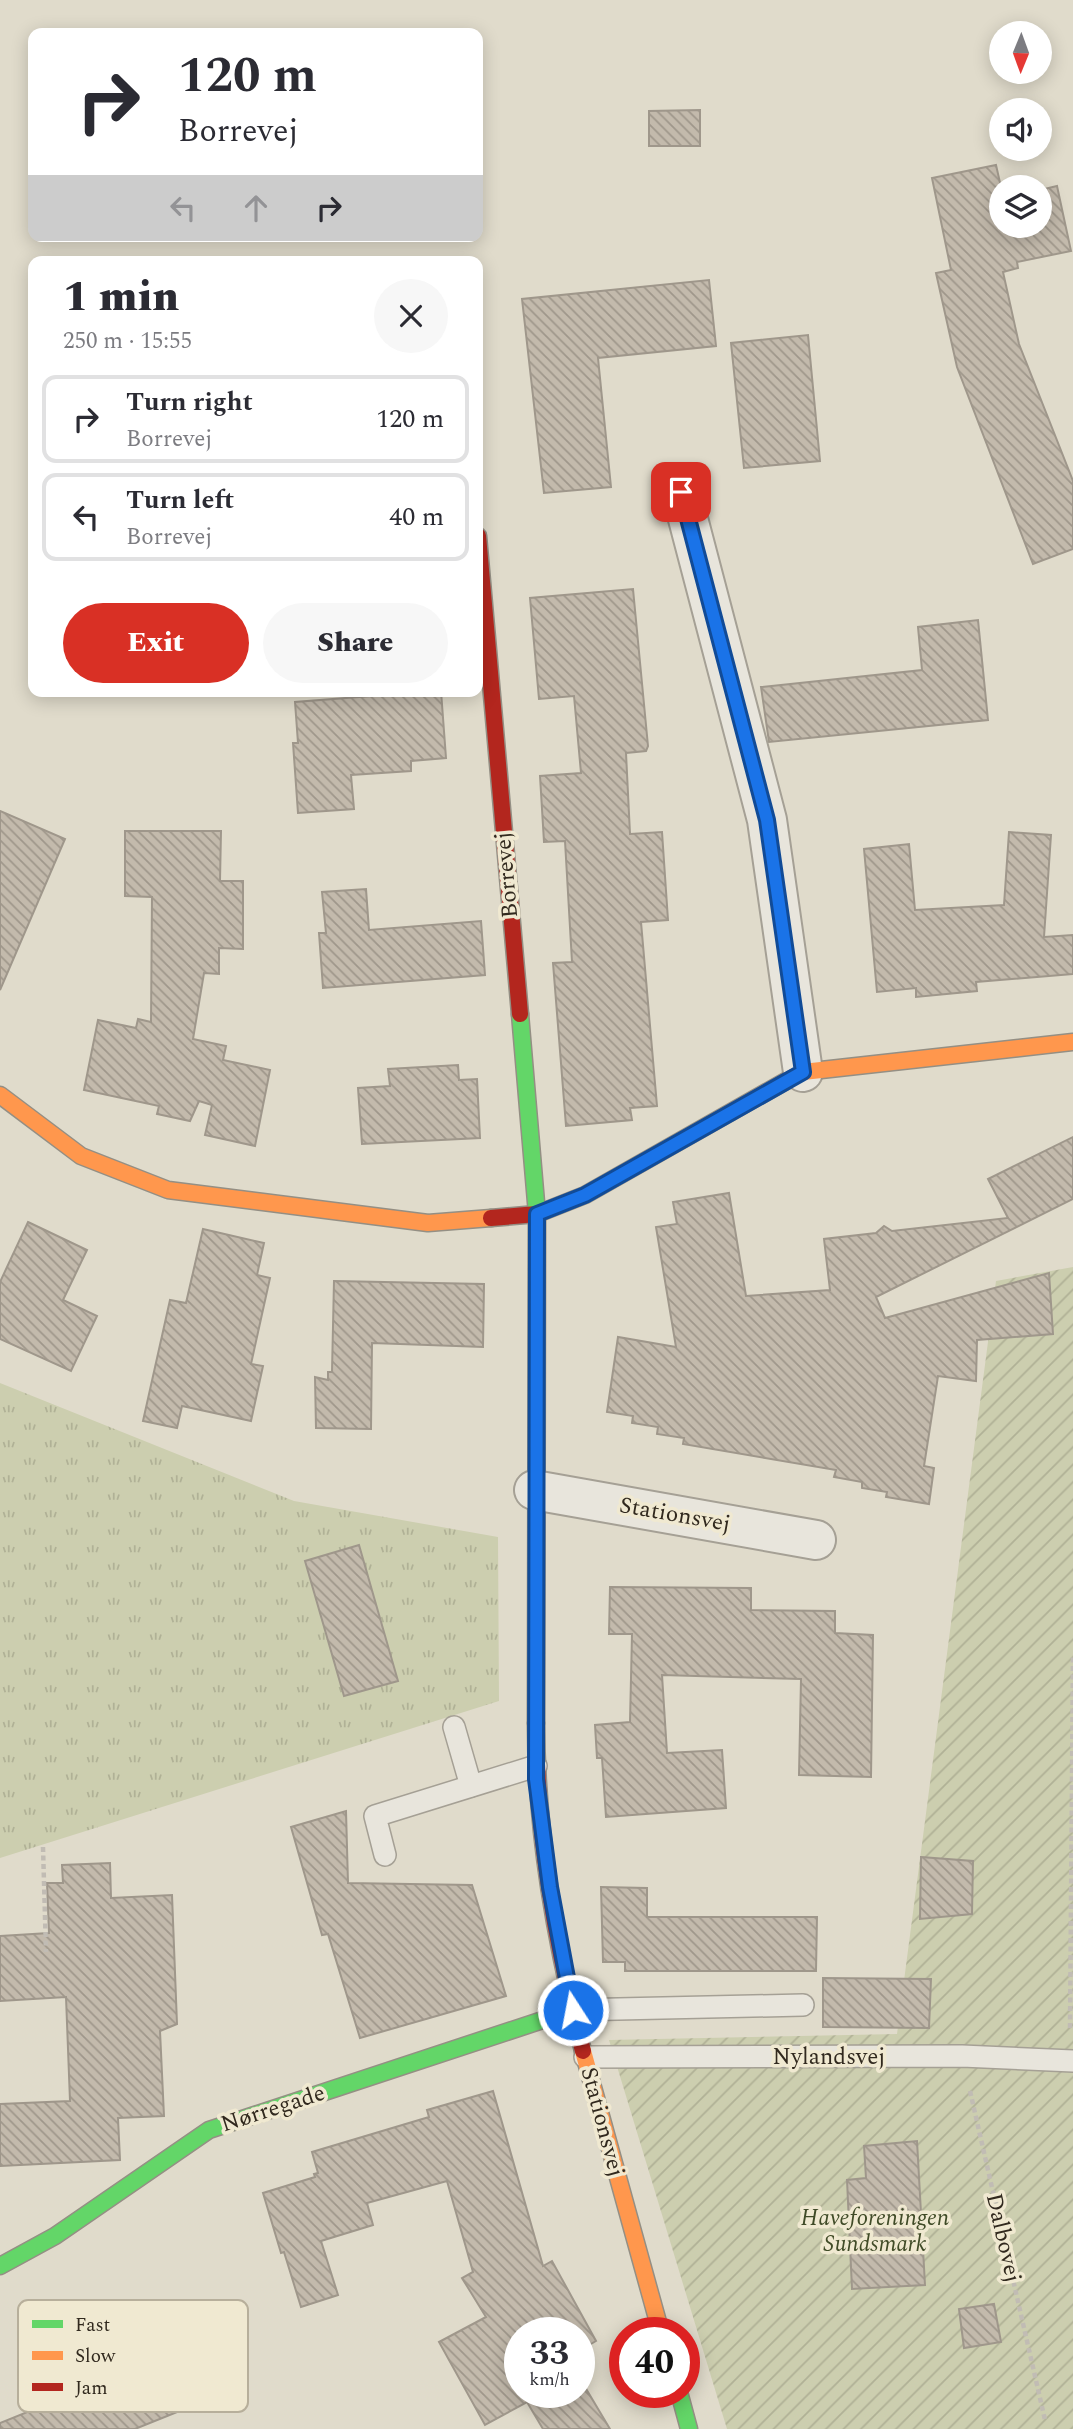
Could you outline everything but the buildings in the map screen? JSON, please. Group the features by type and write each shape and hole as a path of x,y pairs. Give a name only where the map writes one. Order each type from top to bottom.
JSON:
{"street":[{"path":"681,492 767,820 803,1072"},
{"name":"Borrevej","path":"483,593 537,1214"},
{"path":"0,1095 81,1156 169,1191 428,1223 537,1214 585,1195 803,1072 1073,1042"},
{"name":"Stationsvej","path":"537,1214 534,1490 536,1766 550,1887 573,2010 657,2317"},
{"name":"Stationsvej","path":"534,1490 816,1540"},
{"name":"Nørregade","path":"0,2266 55,2236 209,2130 573,2010"},
{"path":"683,2408 689,2429"}],"lane":[{"path":"454,1727 471,1786"},
{"path":"385,1855 374,1816 536,1766"},
{"path":"573,2010 803,2005"},
{"name":"Nylandsvej","path":"585,2057 962,2056 1072,2061"}],"path":[{"path":"1072,2061 1073,1656"},
{"path":"43,1847 46,1952"},
{"name":"Dalbovej","path":"962,2056 1045,2420"}],"green space":[{"name":"Haveforeningen Sundsmark","path":"1073,1267 1073,2429 727,2429 700,2340 700,2317 693,2317 609,2040 897,2034 996,1281"},
{"path":"0,1383 294,1501 498,1537 499,1701 0,1858"}],"traffic: fast":[{"path":"520,1014 537,1214 536,1723"},
{"path":"0,2266 55,2236 209,2130 573,2010"},
{"path":"683,2408 689,2429"}],"traffic: slow":[{"path":"793,1077 803,1072 1073,1042"},
{"path":"0,1095 81,1156 168,1190 428,1223 491,1218"},
{"path":"583,2051 657,2317"}],"traffic: jam":[{"path":"483,593 520,1014"},
{"path":"491,1218 537,1214 585,1195 793,1077"},
{"path":"536,1723 540,1806 549,1888 583,2051"}],"route":[{"path":"573,2010 550,1887 536,1779 534,1490 537,1214 585,1195 803,1072 767,820 681,492"}]}
